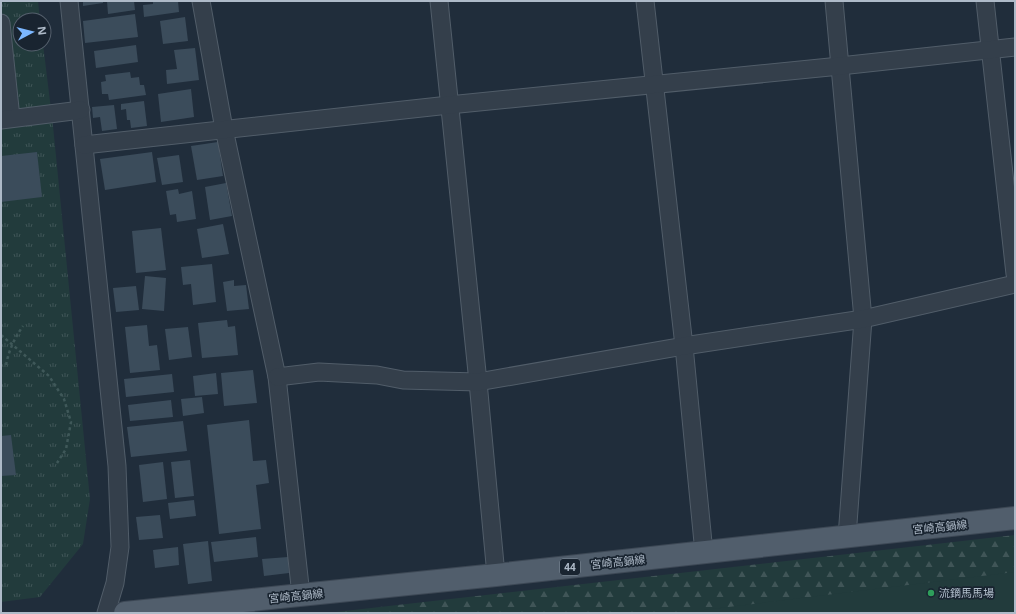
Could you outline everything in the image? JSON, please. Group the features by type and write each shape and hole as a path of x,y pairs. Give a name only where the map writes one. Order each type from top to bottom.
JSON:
{"main road":[{"name":"宮崎高鍋線","path":"125,613 704,553 1015,518"}],"street":[{"path":"69,1 117,466 120,547 115,582 106,613"},
{"path":"201,1 224,129 277,377 301,595"},
{"path":"439,1 496,575"},
{"path":"645,1 684,346 704,553"},
{"path":"834,1 863,319 847,537"},
{"path":"985,1 1015,274"},
{"path":"1,23 6,119 81,110"},
{"path":"84,144 1015,47"},
{"path":"277,377 319,372 377,375 404,380 478,382 684,346 863,319 1015,284"}],"path":[{"path":"6,365 8,352 14,338 23,326"},
{"path":"1,335 49,376 64,399 71,422 66,449 57,463"}],"green space":[{"path":"1,1 38,1 39,12 12,12 12,52 44,52 53,126 90,499 83,544 40,597 1,602"},
{"path":"1015,535 1015,613 327,613"},
{"name":"流鏑馬馬場","path":"1015,572 1015,613 679,613"}],"building":[{"path":"83,1 103,1 103,3 83,6"},
{"path":"107,1 134,1 135,10 108,14"},
{"path":"153,1 178,1 179,12 144,17 143,5 153,4"},
{"path":"135,14 138,37 85,43 83,21"},
{"path":"185,17 188,41 163,44 160,21"},
{"path":"136,45 138,62 96,68 94,51"},
{"path":"195,48 199,80 167,84 166,70 177,69 174,50"},
{"path":"130,72 131,78 139,77 140,85 144,85 146,95 109,100 108,94 102,94 101,82 106,81 105,75"},
{"path":"191,89 194,117 161,122 158,94"},
{"path":"144,101 147,126 131,128 130,120 127,120 126,109 121,110 121,104"},
{"path":"114,105 117,129 102,131 100,117 93,118 92,107"},
{"path":"218,142 223,176 197,180 191,146"},
{"path":"37,152 42,197 1,202 1,156"},
{"path":"152,152 156,182 105,190 100,159"},
{"path":"179,155 183,182 162,185 157,158"},
{"path":"226,183 232,216 210,220 205,187"},
{"path":"178,189 179,194 192,191 196,219 177,222 176,214 170,215 166,191"},
{"path":"223,224 229,254 202,258 197,229"},
{"path":"161,228 166,270 136,273 132,231"},
{"path":"212,264 216,302 193,305 191,284 183,285 181,267"},
{"path":"145,276 166,278 164,311 142,309"},
{"path":"234,280 234,286 246,285 249,309 227,311 223,282"},
{"path":"136,286 139,310 116,312 113,288"},
{"path":"227,320 228,327 235,326 238,355 202,358 198,323"},
{"path":"147,325 149,346 157,345 160,370 130,373 125,327"},
{"path":"188,327 192,357 169,360 165,329"},
{"path":"253,370 257,403 224,406 221,373"},
{"path":"216,373 218,394 195,396 193,376"},
{"path":"172,374 174,392 126,397 124,379"},
{"path":"202,397 204,413 183,416 181,399"},
{"path":"171,400 173,417 130,421 128,405"},
{"path":"249,420 253,461 266,460 269,483 256,485 261,529 219,534 207,425"},
{"path":"183,421 187,451 131,457 127,427"},
{"path":"11,435 16,475 1,476 1,436"},
{"path":"190,460 194,496 175,498 171,462"},
{"path":"163,462 167,499 143,502 139,465"},
{"path":"194,500 196,516 170,519 168,503"},
{"path":"160,515 163,538 139,540 136,517"},
{"path":"256,537 258,557 214,562 211,542"},
{"path":"208,541 212,581 188,584 183,544"},
{"path":"178,547 179,565 155,568 153,550"},
{"path":"288,557 289,573 264,576 262,559"}],"place":[{"name":"流鏑馬馬場","path":"931,593"}]}
